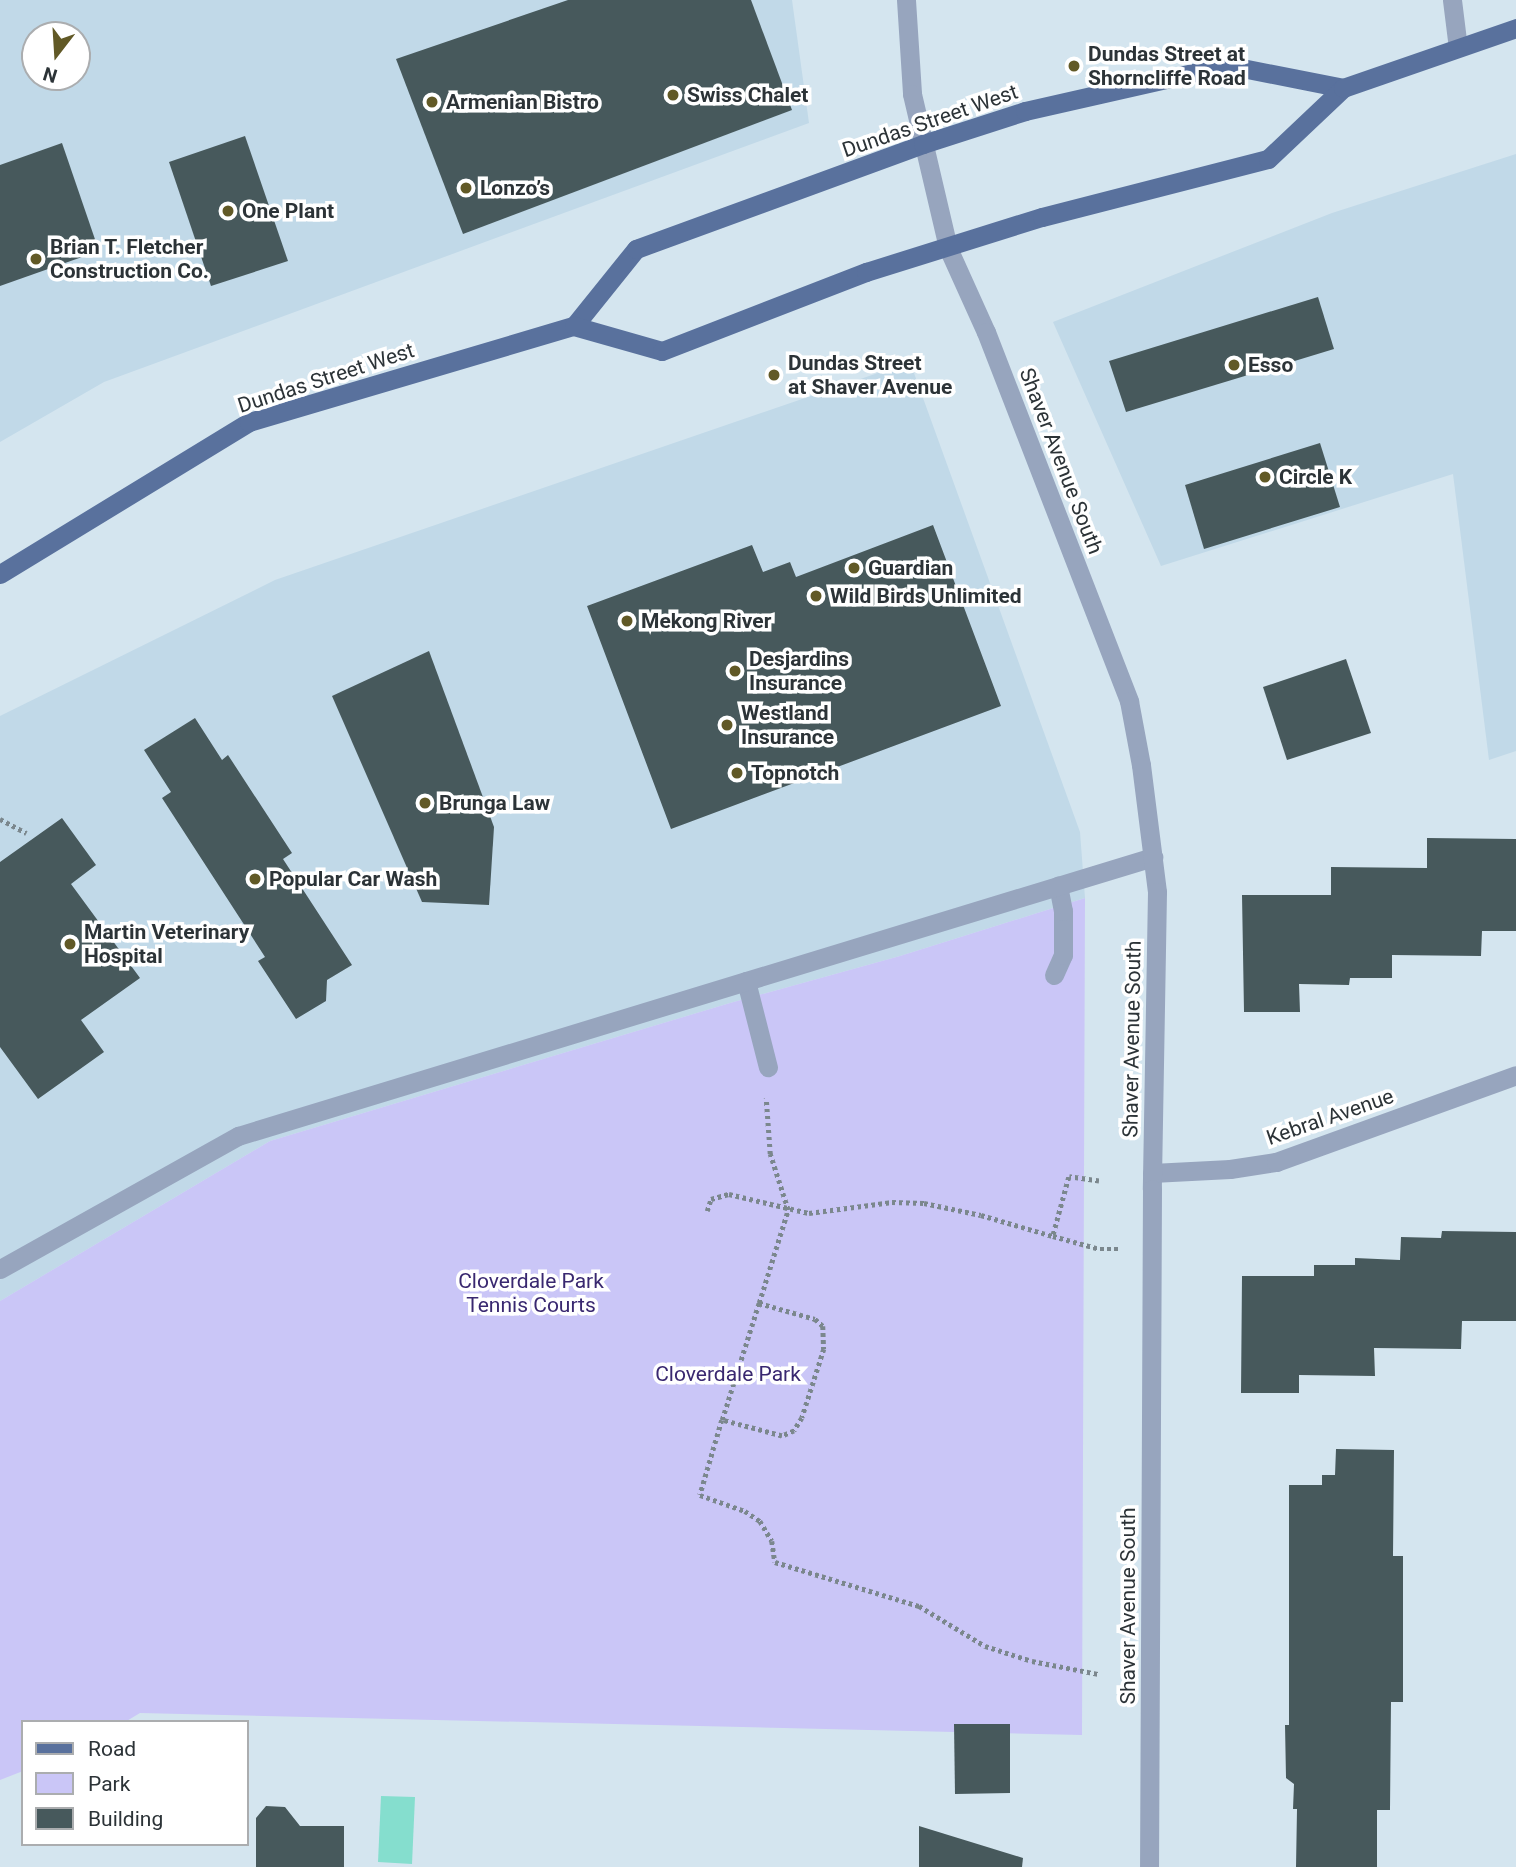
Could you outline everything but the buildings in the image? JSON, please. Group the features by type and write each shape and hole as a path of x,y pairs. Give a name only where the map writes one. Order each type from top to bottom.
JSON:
{"main road":[{"path":"574,326 662,351 866,272 1042,217 1268,159 1343,88 1516,28"},
{"name":"Dundas Street West","path":"0,574 249,422 574,326 636,249 923,144 1025,111 1227,65 1343,88"}],"street":[{"name":"Shaver Avenue South","path":"906,0 912,94 948,248 986,332 1129,701 1153,856 1157,892 1152,1173 1149,1867"},
{"path":"1452,0 1458,48"},
{"path":"0,1269 238,1136 1153,856"},
{"path":"1054,975 1063,955 1063,911 1058,886"},
{"path":"746,981 768,1067"},
{"name":"Kebral Avenue","path":"1152,1173 1230,1169 1276,1162 1516,1075"}],"path":[{"path":"0,819 26,834"},
{"path":"768,1067 765,1114 770,1154 788,1210 700,1495 746,1511 760,1521 772,1541 775,1562 919,1606 985,1646 1032,1661 1098,1675"},
{"path":"1053,1236 1069,1177 1099,1181"},
{"path":"707,1211 711,1199 729,1194 788,1210 822,1213 892,1202 924,1203 981,1215 1100,1249 1120,1249"},
{"path":"722,1420 769,1434 782,1436 793,1431 802,1418 824,1349 823,1326 815,1319 759,1303"}],"shaded area":[{"path":"0,0 792,0 809,123 104,382 0,442"},
{"path":"1516,154 1516,751 1489,760 1453,474 1161,566 1053,322 1332,213"},
{"path":"910,362 1080,832 1085,898 900,956 730,1003 270,1141 0,1301 0,716 275,580"},
{"path":"381,1796 415,1797 412,1864 378,1862"}],"green space":[{"name":"Cloverdale Park","path":"1085,898 1082,1735 140,1713 128,1720 21,1720 21,1772 0,1780 0,1301 270,1141 730,1003 900,956"}],"place":[{"name":"Dundas Street at Shorncliffe Road","path":"1074,66"},
{"name":"Swiss Chalet","path":"673,95"},
{"name":"Armenian Bistro","path":"432,102"},
{"name":"Lonzo’s","path":"466,188"},
{"name":"One Plant","path":"228,211"},
{"name":"Brian T. Fletcher Construction Co.","path":"36,259"},
{"name":"Esso","path":"1234,365"},
{"name":"Dundas Street at Shaver Avenue","path":"774,375"},
{"name":"Circle K","path":"1265,477"},
{"name":"Guardian","path":"854,568"},
{"name":"Wild Birds Unlimited","path":"816,596"},
{"name":"Mekong River","path":"627,621"},
{"name":"Desjardins Insurance","path":"735,671"},
{"name":"Westland Insurance","path":"727,725"},
{"name":"Topnotch","path":"737,773"},
{"name":"Brunga Law","path":"425,803"},
{"name":"Popular Car Wash","path":"255,879"},
{"name":"Martin Veterinary Hospital","path":"70,944"}],"park label":[{"name":"Cloverdale Park Tennis Courts","path":"531,1293"}]}
